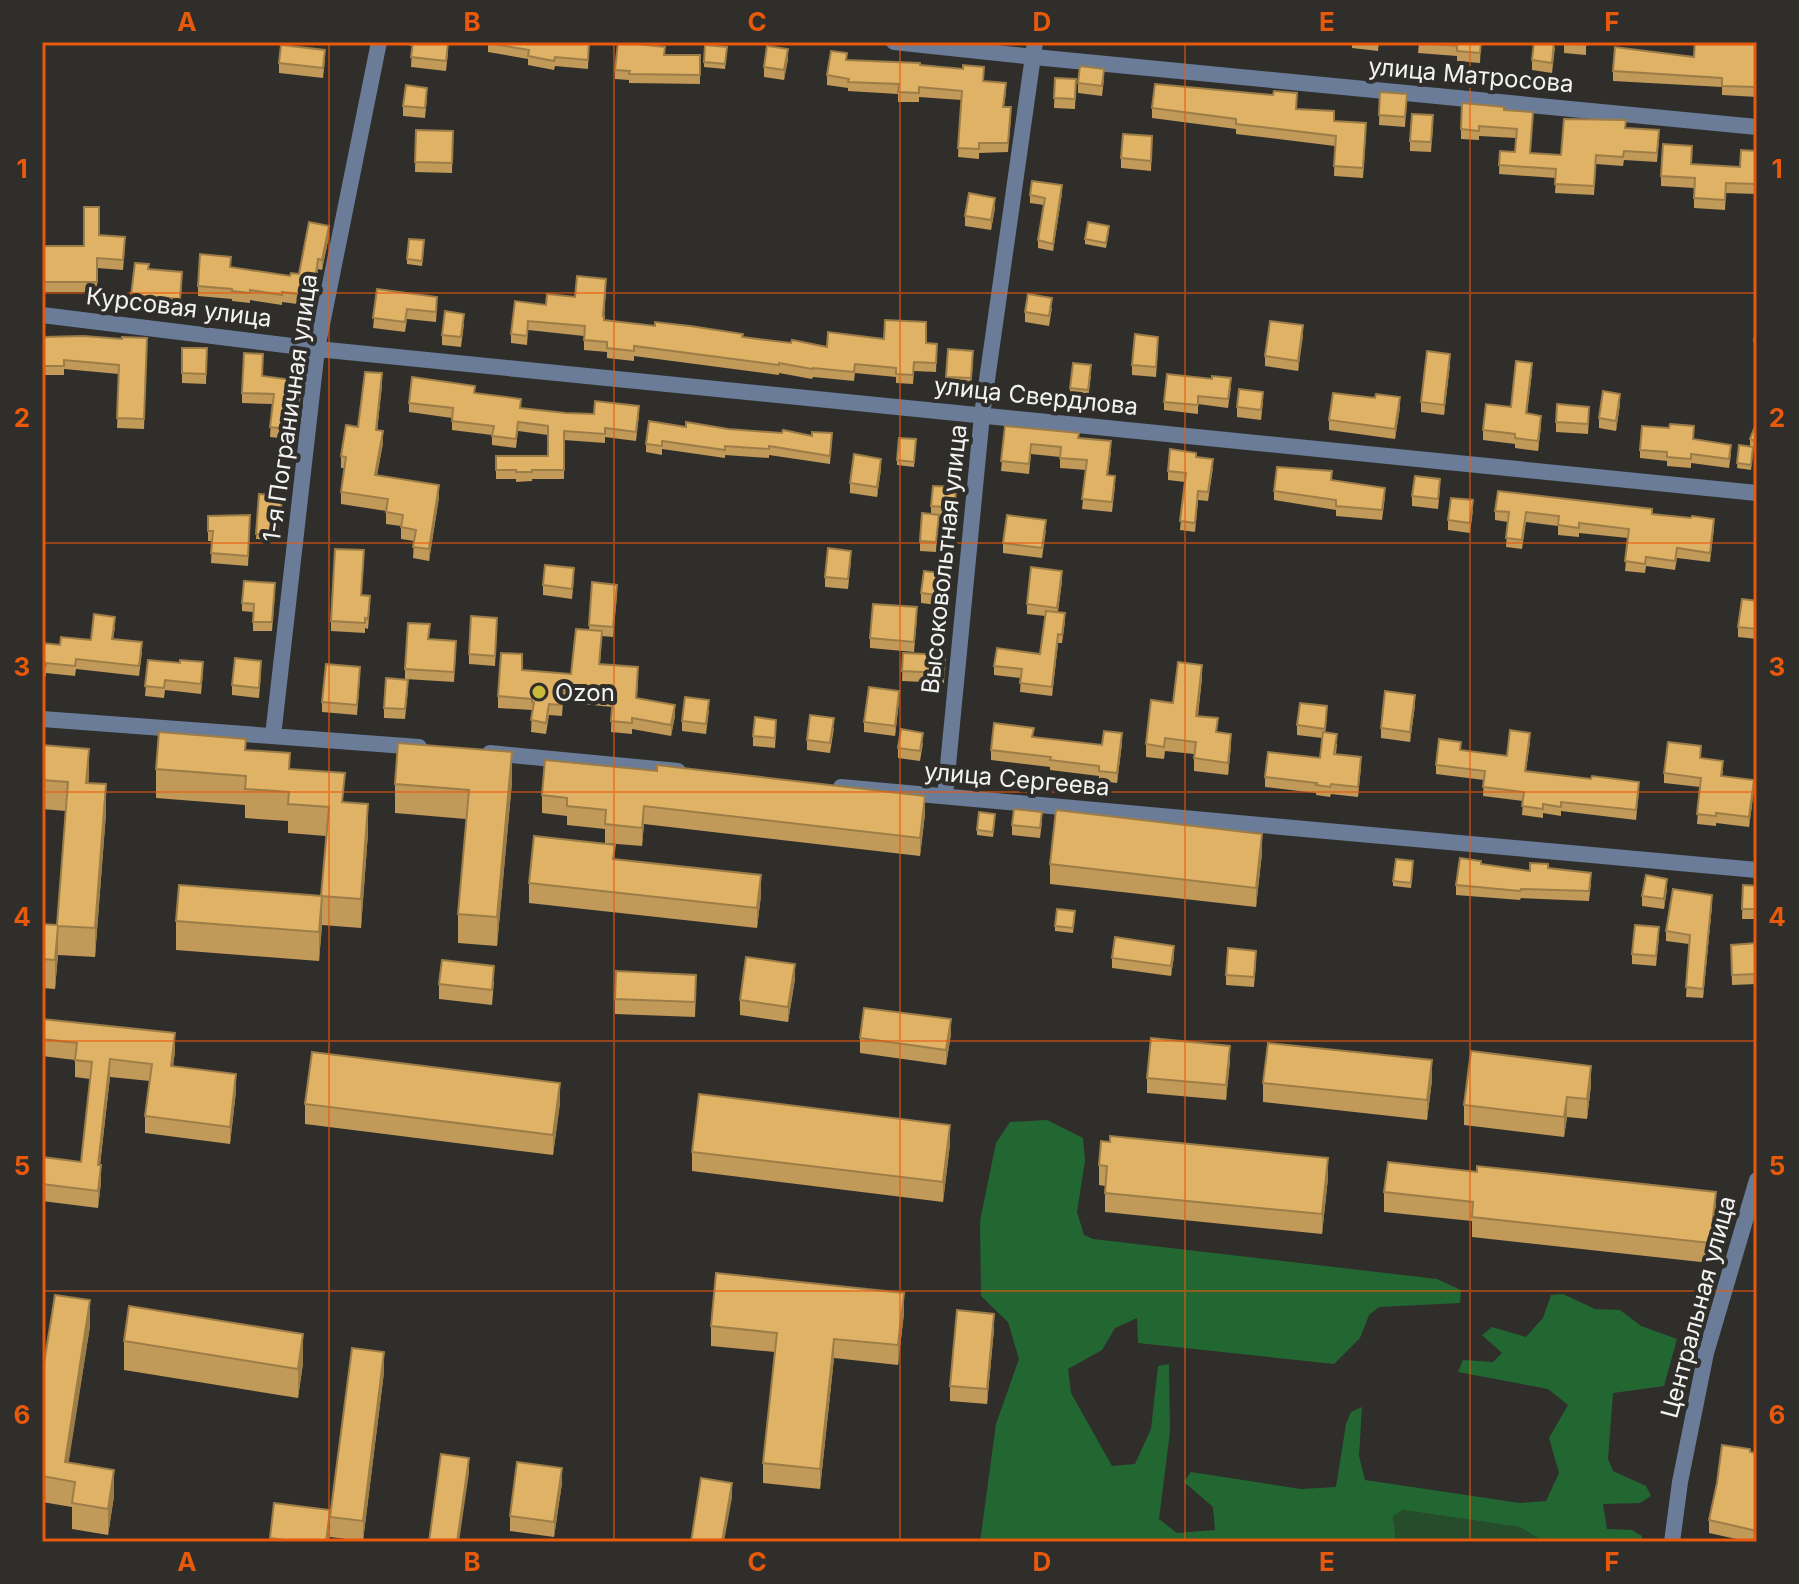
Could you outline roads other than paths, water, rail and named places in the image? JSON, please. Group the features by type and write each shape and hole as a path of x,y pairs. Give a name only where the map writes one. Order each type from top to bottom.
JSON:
{"street":[{"name":"1-я Пограничная улица","path":"273,736 314,348 379,42"},
{"name":"улица Матросова","path":"894,42 1034,50 1757,127"},
{"name":"Высоковольтная улица","path":"945,796 982,415 1034,50"},
{"name":"Курсовая улица","path":"42,315 314,348"},
{"name":"улица Свердлова","path":"314,348 1757,493"},
{"path":"42,719 431,748"},
{"path":"478,752 696,773"},
{"name":"улица Сергеева","path":"821,785 1757,870"},
{"name":"Центральная улица","path":"1672,1542 1680,1482 1706,1353 1757,1180"}],"place":[{"name":"Ozon","path":"539,692"}]}
